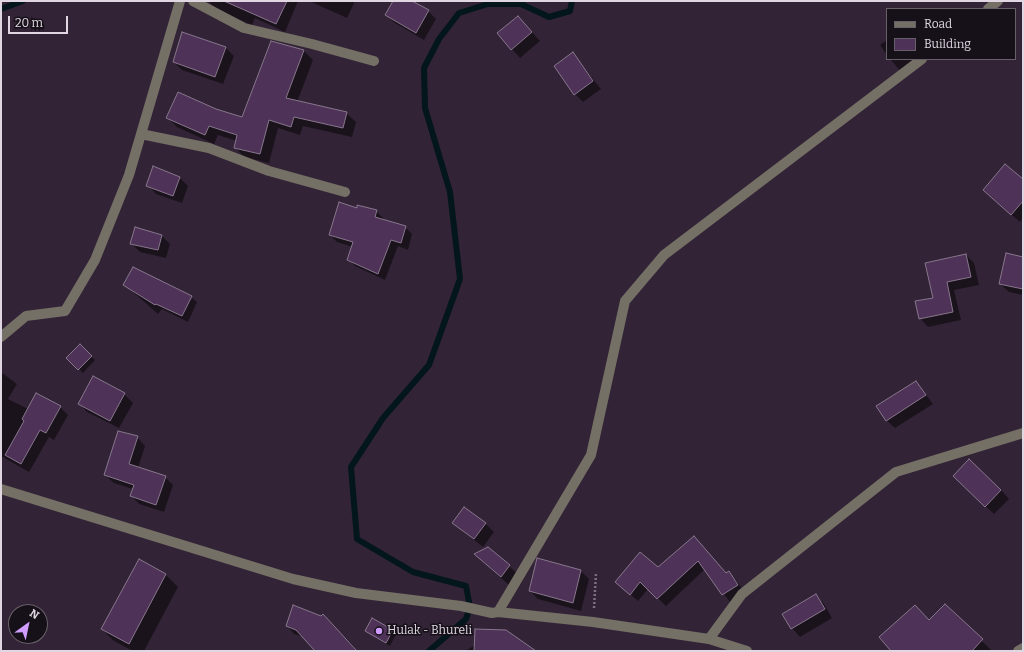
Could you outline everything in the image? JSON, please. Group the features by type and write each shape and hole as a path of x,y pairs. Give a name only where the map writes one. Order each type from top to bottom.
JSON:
{"street":[{"path":"1,337 26,316 65,311 95,260 128,174 180,1"},
{"path":"192,1 244,28 312,44 374,61"},
{"path":"987,6 998,1"},
{"path":"495,613 591,455 625,301 664,255 921,60"},
{"path":"141,134 209,148 269,171 345,192"},
{"path":"709,639 742,594 896,472 1023,433"},
{"path":"1,489 293,579 356,593 461,606 495,613 593,622 709,639 747,651"},
{"path":"1018,651 1023,648"}],"path":[{"path":"593,622 596,572"}],"building":[{"path":"224,1 287,1 276,24"},
{"path":"393,1 412,1 429,10 416,33 385,15"},
{"path":"518,16 532,32 511,50 497,33"},
{"path":"182,32 226,47 215,77 173,62"},
{"path":"271,41 304,50 286,98 347,112 343,128 294,117 291,127 269,120 260,154 234,148 237,135 209,126 205,135 166,118 178,92 216,109 242,117"},
{"path":"573,52 593,81 574,95 554,66"},
{"path":"1005,164 1023,179 1023,201 1011,215 983,190"},
{"path":"153,166 180,177 173,196 146,186"},
{"path":"339,202 357,208 357,205 377,210 375,217 406,226 401,243 391,240 378,274 347,260 353,242 329,235"},
{"path":"135,227 162,235 158,250 130,244"},
{"path":"1006,253 1023,257 1023,289 999,284"},
{"path":"966,254 971,277 947,282 953,312 919,319 915,301 933,298 925,263"},
{"path":"133,267 192,296 182,316 156,304 155,305 123,285"},
{"path":"80,344 92,356 78,370 66,358"},
{"path":"93,376 125,393 110,421 78,404"},
{"path":"916,381 926,395 886,421 876,406"},
{"path":"36,393 61,406 46,433 40,430 21,464 5,455 24,421 22,419"},
{"path":"118,431 138,436 129,464 166,476 156,505 130,496 134,485 104,475"},
{"path":"969,459 1001,490 985,507 953,476"},
{"path":"464,507 486,523 474,539 452,523"},
{"path":"694,536 726,573 729,571 738,585 722,595 698,561 657,599 640,582 630,595 615,582 640,552 658,567"},
{"path":"488,547 510,565 501,577 474,554"},
{"path":"537,558 581,570 573,603 529,591"},
{"path":"139,559 166,574 129,644 101,629"},
{"path":"816,594 825,609 791,629 782,614"},
{"path":"945,604 983,639 972,651 891,651 879,637 915,605 929,620"},
{"path":"293,605 321,616 323,614 357,651 315,651 296,630 286,626"},
{"path":"372,618 393,630 386,643 365,631"},
{"path":"475,629 506,630 536,651 474,651"}],"waterway":[{"path":"1,9 23,1"},
{"path":"429,651 466,619 470,607 466,586 413,572 357,539 351,467 383,418 429,365 460,279 450,192 425,108 424,68 439,39 459,13 488,4 521,4 549,17 570,11 572,1"}],"place":[{"name":"Hulak - Bhureli","path":"379,631"}]}
